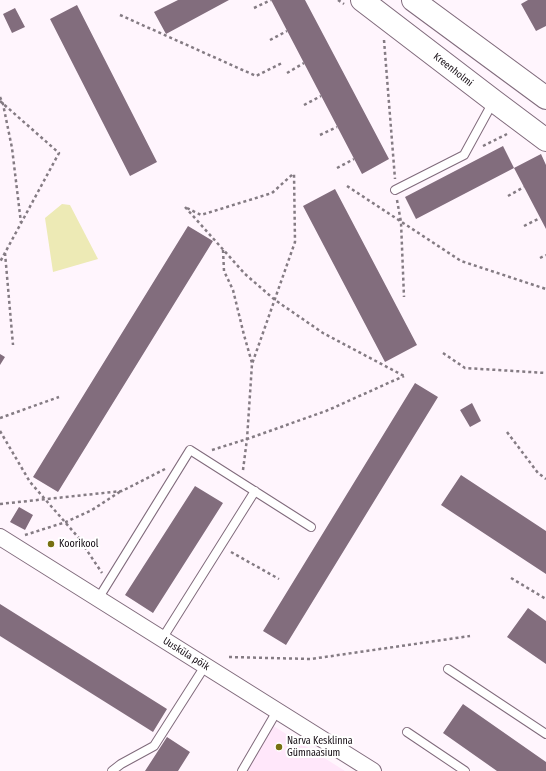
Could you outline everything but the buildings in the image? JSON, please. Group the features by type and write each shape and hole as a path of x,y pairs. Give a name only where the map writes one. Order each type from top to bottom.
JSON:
{"main road":[{"name":"Kreenholmi","path":"362,0 494,102 546,140"},
{"path":"413,0 546,98"},
{"path":"494,102 514,74"}],"street":[{"name":"Uusküla põik","path":"3,539 373,771"}],"lane":[{"path":"395,190 464,155 494,102"},
{"path":"98,599 190,450 311,527"},
{"path":"162,639 255,491"},
{"path":"112,771 121,764 154,746 204,666"},
{"path":"448,669 546,734"},
{"path":"242,771 277,711"},
{"path":"407,732 465,771"}],"path":[{"path":"254,8 271,0"},
{"path":"120,15 256,76 282,63"},
{"path":"270,40 287,31"},
{"path":"384,33 395,190 400,222 404,297"},
{"path":"287,73 304,63"},
{"path":"304,105 321,96"},
{"path":"0,97 12,148 21,223"},
{"path":"0,262 59,153 1,103"},
{"path":"320,135 337,127"},
{"path":"337,168 354,159"},
{"path":"242,483 247,439 252,364 275,300 295,242 294,172 272,192 265,195 201,215 185,207 245,274 275,300 323,332 404,376"},
{"path":"347,186 461,261 546,289"},
{"path":"508,196 524,187"},
{"path":"524,226 540,218"},
{"path":"223,250 224,271 233,290 252,364"},
{"path":"5,253 13,345"},
{"path":"540,258 546,255"},
{"path":"443,353 465,368 546,373"},
{"path":"0,418 59,398"},
{"path":"0,431 30,482 78,537 108,583"},
{"path":"507,432 538,473 546,479"},
{"path":"3,539 66,522 92,510 122,491"},
{"path":"221,546 279,579"},
{"path":"511,578 546,599"},
{"path":"229,657 311,659 470,636"}],"shaded area":[{"path":"62,204 70,205 98,259 53,272 45,218"},
{"name":"Narva Kesklinna Gümnaasium","path":"267,722 345,771 237,771"}],"place":[{"name":"Koorikool","path":"51,544"},
{"name":"Narva Kesklinna Gümnaasium","path":"279,747"}]}
